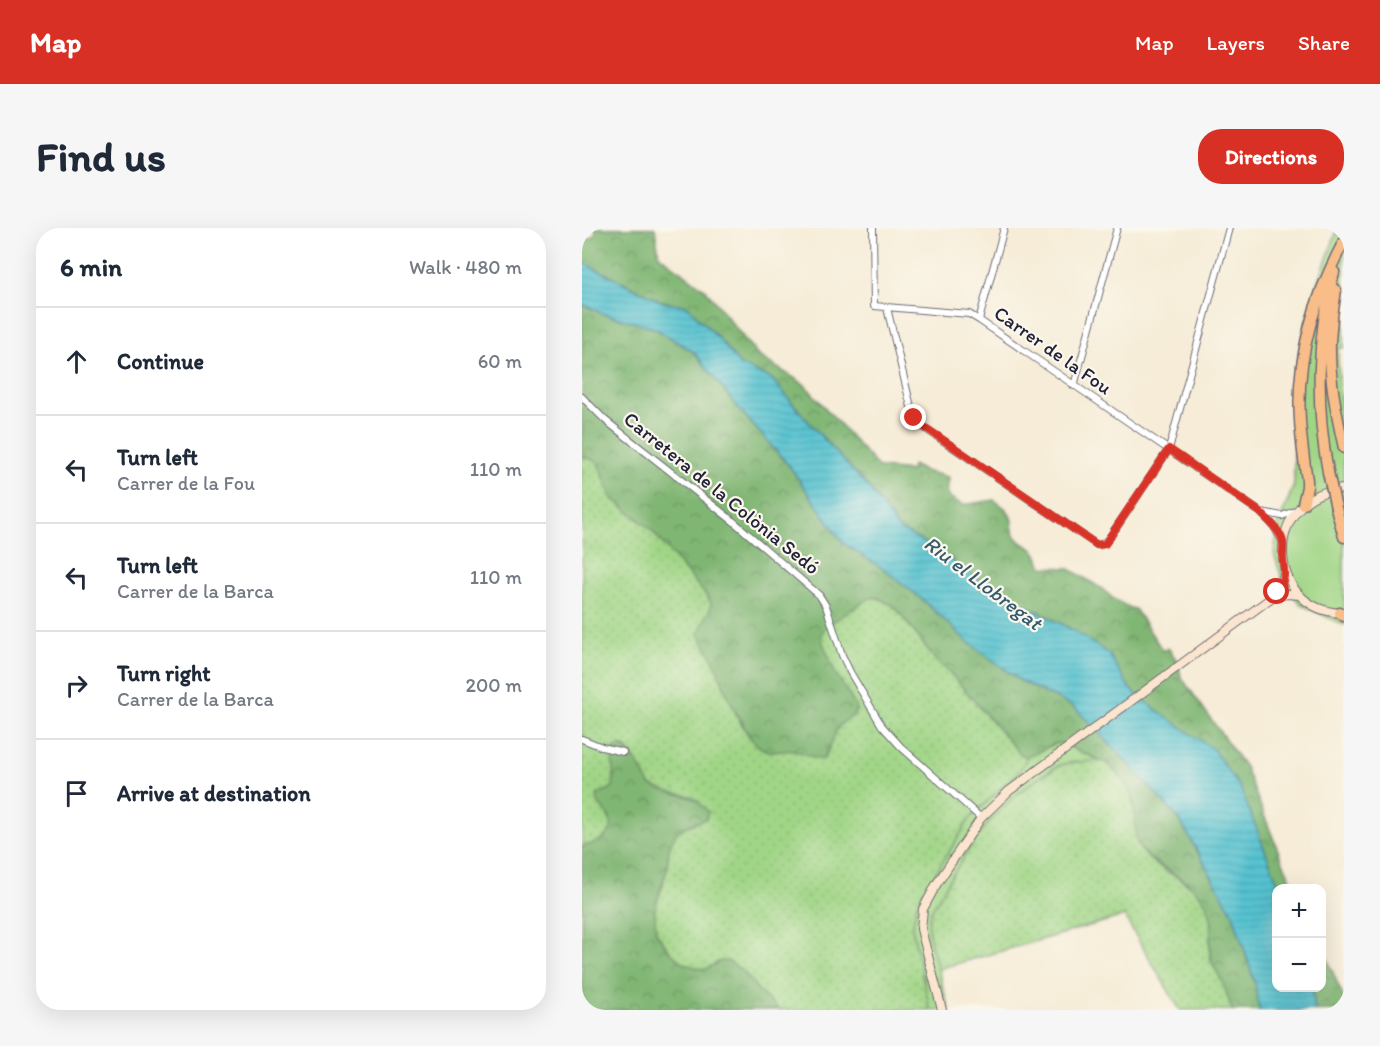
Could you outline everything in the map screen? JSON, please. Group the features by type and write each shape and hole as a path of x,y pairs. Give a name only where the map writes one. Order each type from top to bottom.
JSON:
{"highway":[{"path":"1343,243 1330,343 1332,379 1344,448"},
{"path":"1343,243 1329,289 1322,333 1320,374 1322,432 1328,472 1344,537"},
{"path":"1300,507 1307,487 1300,419 1303,356 1320,292 1343,243"}],"main road":[{"path":"1343,614 1314,606 1300,595 1285,570 1283,542 1289,522 1300,507 1315,496 1328,491 1344,489"},
{"path":"942,1010 922,938 922,913 936,885 981,818 1010,791 1271,598 1280,588 1285,570"},
{"path":"1271,598 1287,594 1300,595"}],"street":[{"path":"873,228 874,306 887,308 914,418 1097,545 1105,544 1169,449 1228,228"},
{"path":"979,320 1004,228"},
{"path":"1074,386 1117,228"},
{"name":"Carrer de la Fou","path":"887,308 969,314 1260,512 1273,525 1283,542"},
{"name":"Carretera de la Colònia Sedó","path":"582,397 605,420 733,521 819,595 826,606 850,672 882,726 901,747 981,818"},
{"path":"1260,512 1282,516 1300,507"},
{"path":"582,739 623,752"}],"green space":[{"path":"595,228 655,228 659,255 705,289 758,356 804,384 879,468 911,471 912,465 924,471 948,477 949,497 963,505 994,500 1003,506 1011,517 1016,538 1036,552 1042,567 1068,568 1101,588 1115,600 1135,609 1163,651 1168,648 1178,662 1181,677 1245,767 1293,884 1278,884 1162,714 1130,689 1109,655 1075,631 990,587 929,545 899,529 869,488 772,379 740,365 720,340 686,305 665,303 582,262 582,236 592,239 596,233"},
{"path":"1338,228 1344,228 1344,348 1338,348 1339,392 1344,413 1344,625 1302,605 1285,587 1274,554 1278,525 1294,485 1294,387 1301,346 1309,308"},
{"path":"582,304 601,313 654,328 694,352 739,409 885,570 922,599 968,642 1021,681 1074,707 1126,761 1179,819 1233,914 1255,983 1259,1010 1232,1010 1221,979 1212,963 1210,943 1212,923 1202,898 1188,883 1149,858 1139,847 1135,836 1132,797 1120,776 1108,764 1061,743 1027,757 1020,754 948,671 937,662 892,605 878,598 870,598 844,615 823,643 835,672 857,708 854,715 841,724 836,731 822,760 794,750 771,752 763,750 752,741 698,633 711,605 708,598 653,532 611,497 600,467 595,461 582,456"},
{"path":"582,456 595,461 600,467 611,497 653,532 708,598 711,604 709,612 698,633 712,657 747,734 763,749 795,751 822,760 836,731 841,724 854,715 857,708 835,672 821,635 831,623 870,598 878,598 898,611 937,662 948,671 1020,754 1027,757 1018,773 970,818 917,903 912,928 930,1010 779,1010 743,971 728,961 720,961 706,969 698,968 683,963 670,952 656,932 655,913 667,869 669,850 678,831 706,819 708,812 690,796 665,791 650,785 628,749 621,745 614,749 613,754 613,787 599,793 596,800 609,817 610,831 603,838 582,847"},
{"path":"1061,743 1104,762 1075,762 1053,769 1004,806 964,856 930,913 928,931 949,1010 930,1010 912,928 917,903 970,818 1018,773 1027,757"},
{"path":"620,745 634,757 650,785 693,798 708,812 706,819 692,824 669,850 667,869 656,904 656,932 670,952 683,963 706,969 720,961 728,961 735,965 779,1010 582,1010 582,847 610,819 596,800 599,793 606,791 614,749"},
{"path":"1077,762 1105,762 1115,771 1128,788 1132,799 1139,847 1152,862 1187,884 1202,898 1210,914 1211,960 1232,1010 1180,1010 1124,916 938,969 929,934 930,913 963,857 1003,807 1019,793 1055,768"},
{"path":"1326,956 1344,999 1344,1010 1315,1010 1313,992 1326,992"}],"water":[{"name":"Riu el Llobregat","path":"582,262 665,303 686,305 720,340 740,365 772,379 869,488 899,529 929,545 990,587 1075,631 1109,654 1130,689 1212,748 1240,787 1278,884 1272,884 1272,992 1313,992 1315,1010 1259,1010 1255,983 1233,914 1179,819 1074,707 1021,681 968,642 922,599 885,570 843,543 790,467 739,409 694,352 654,328 601,313 582,304"}],"route":[{"path":"914,418 1097,545 1105,544 1169,449 1260,512 1273,525 1283,542 1285,570 1283,582 1277,592"}]}
